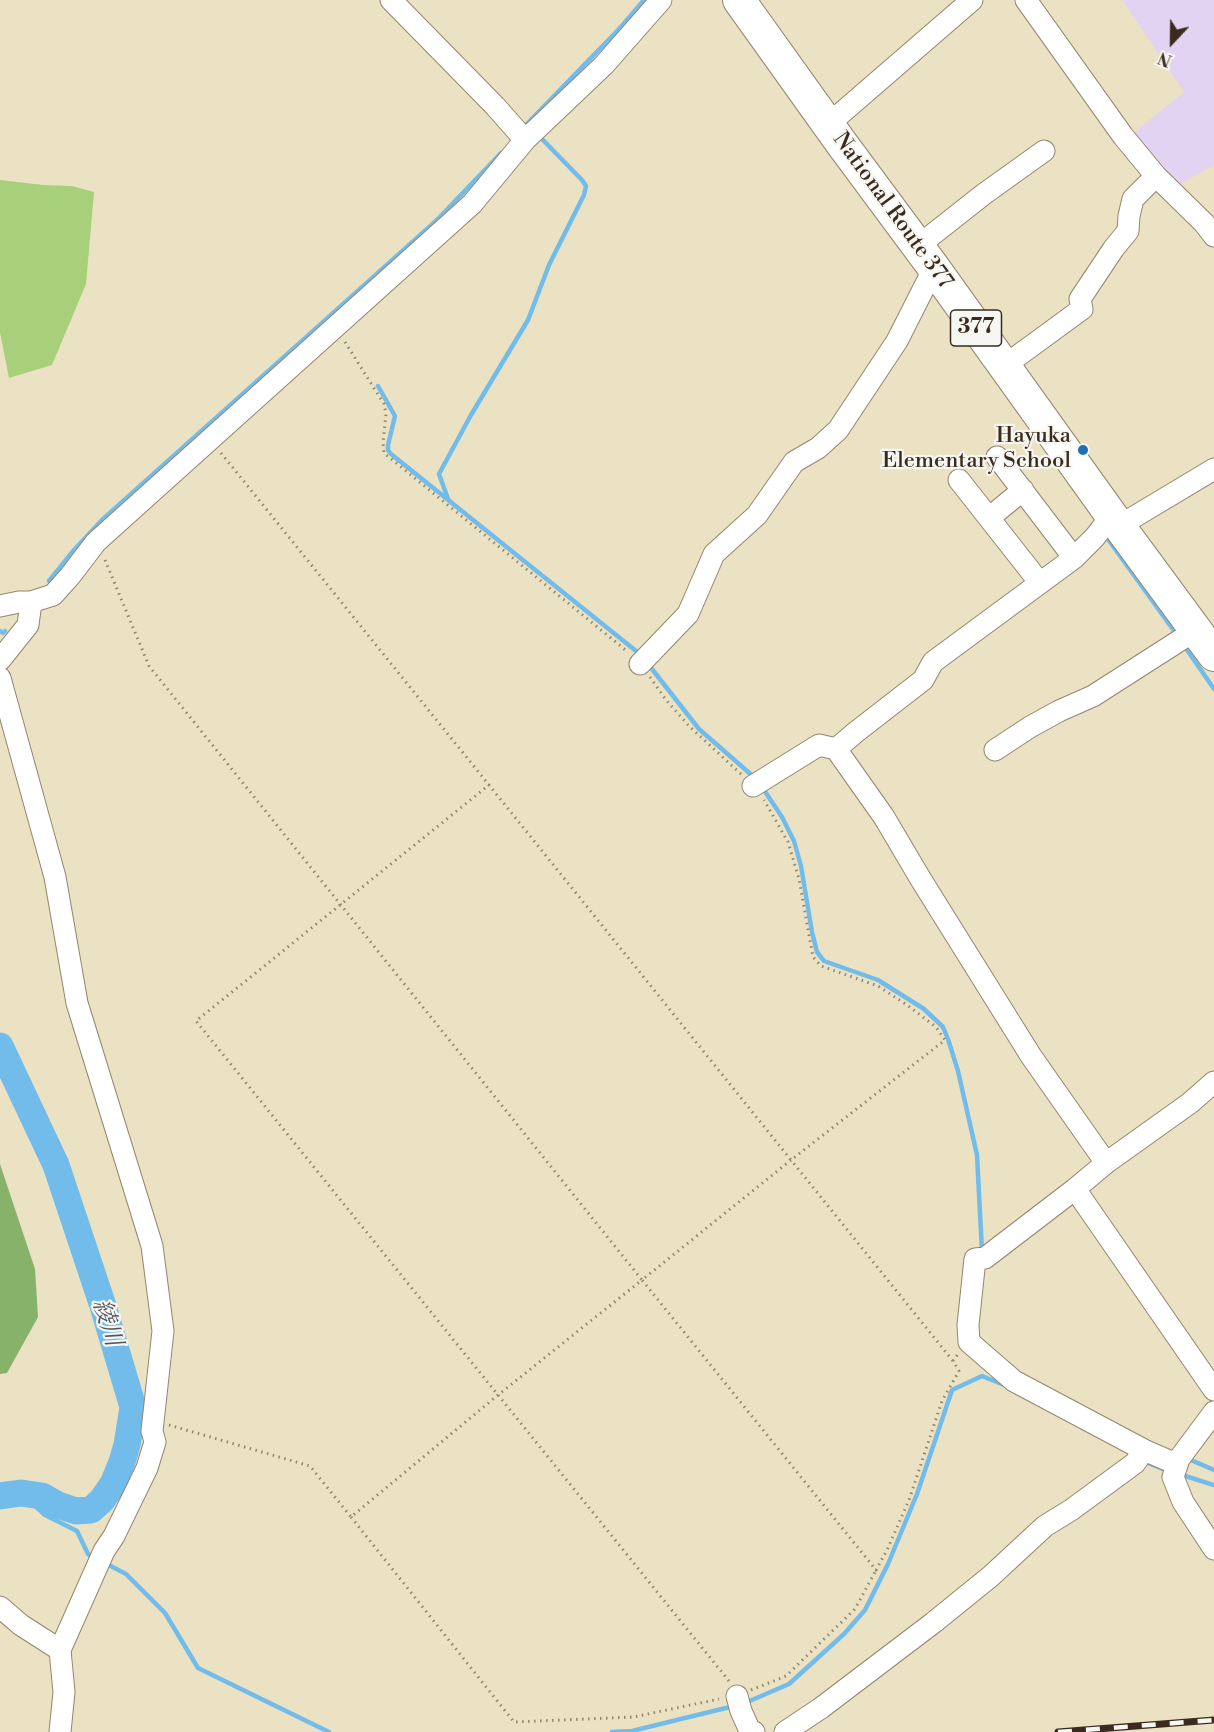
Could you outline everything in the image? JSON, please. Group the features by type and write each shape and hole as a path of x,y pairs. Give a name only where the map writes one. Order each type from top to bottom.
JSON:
{"highway":[{"name":"National Route 377","path":"739,0 1115,521 1186,636 1214,655"}],"street":[{"path":"391,0 521,135"},
{"path":"0,660 27,625 16,603 53,595 96,542 472,204 521,135 604,65 662,0"},
{"path":"828,122 838,116 972,0"},
{"path":"1026,0 1123,136 1156,176 1204,223 1214,236"},
{"path":"644,661 688,614 714,554 757,515 794,462 818,448 838,430 897,341 926,257 984,194 1044,151"},
{"path":"1004,366 1082,309 1080,299 1128,231 1133,199 1156,176"},
{"path":"997,457 1074,558"},
{"path":"836,750 923,680 933,662 1074,558 1115,521 1214,469"},
{"path":"959,480 1040,583"},
{"path":"989,518 1023,490"},
{"path":"995,750 1059,711 1093,696 1186,636"},
{"path":"0,678 55,877 77,1003 152,1246 163,1330 152,1431 155,1442 147,1468 114,1536 100,1558 60,1650 64,1692 60,1732"},
{"path":"757,783 819,745 836,750 884,818 1031,1056 1106,1162"},
{"path":"1177,1464 1140,1457 1014,1381 969,1342 968,1325 975,1259 982,1259 1075,1189 1106,1162 1190,1103 1214,1082"},
{"path":"1075,1189 1214,1390"},
{"path":"1214,1412 1177,1464 1182,1502 1214,1549"},
{"path":"785,1732 821,1708 941,1617 1000,1569 1045,1526 1071,1510 1140,1457"},
{"path":"0,1607 21,1625 60,1650"},
{"path":"739,1702 750,1731 754,1732"}],"path":[{"path":"334,327 384,404 386,414 384,453 622,646 644,661 666,700 689,726 757,783 788,842 798,879 813,957 821,966 878,986 936,1027 945,1040 498,1395 351,1517"},
{"path":"154,1421 310,1466 514,1722 634,1717 739,1702 786,1676 855,1609 887,1550 909,1500 942,1401 959,1371 210,440"},
{"path":"96,542 149,666 876,1570"},
{"path":"489,785 196,1021 733,1686 739,1702"},
{"path":"953,1361 969,1342"}],"shaded area":[{"path":"1122,0 1214,0 1214,165 1177,186 1131,135 1184,92"}],"green space":[{"path":"0,180 72,186 94,192 86,284 52,365 9,378 0,332"},
{"path":"0,1164 35,1269 38,1317 7,1373 0,1374"}],"waterway":[{"path":"522,129 620,28 644,0"},
{"path":"448,499 439,474 471,415 528,320 549,265 584,195 586,186 582,180 542,139"},
{"path":"49,581 102,520 437,220 501,153"},
{"path":"378,386 395,416 388,445 391,454 641,655"},
{"path":"1105,535 1177,635"},
{"path":"0,631 3,633 5,631"},
{"path":"1183,644 1214,689"},
{"path":"648,664 699,729 755,778"},
{"path":"762,787 782,817 794,841 817,952 824,961 878,980 924,1009 943,1027 958,1071 977,1155 982,1252"},
{"name":"綾川","path":"0,1046 56,1165 103,1306 133,1407 122,1462 113,1484 102,1500 91,1510 76,1511 42,1496 21,1493 0,1496"},
{"path":"745,1703 789,1684 844,1634 865,1610 888,1564 917,1494 952,1390 982,1376 1004,1385"},
{"path":"1186,1458 1214,1470"},
{"path":"1143,1461 1163,1469"},
{"path":"1179,1474 1214,1485"},
{"path":"21,1493 45,1515 77,1531 88,1554 95,1558"},
{"path":"105,1563 126,1574 165,1613 198,1668 329,1732"},
{"path":"612,1732 632,1731 734,1706"}],"railway":[{"path":"1058,1732 1214,1720"}],"place":[{"name":"Hayuka Elementary School","path":"1083,450"}]}
